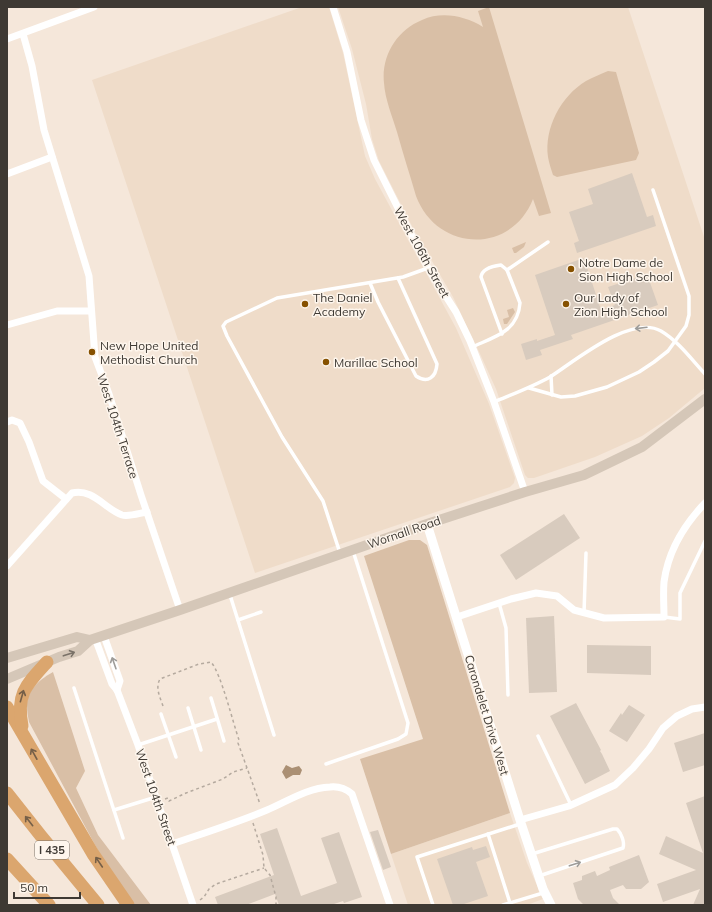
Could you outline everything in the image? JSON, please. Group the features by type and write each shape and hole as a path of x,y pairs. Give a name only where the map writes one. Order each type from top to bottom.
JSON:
{"highway":[{"path":"24,734 20,713 24,690 47,662"},
{"path":"7,707 93,854 128,905"},
{"name":"I 435","path":"7,792 40,836 98,905"},
{"path":"7,859 49,905"}],"main road":[{"name":"Wornall Road","path":"7,679 78,651 96,638 427,524 525,492 584,475 642,447 705,399"},
{"name":"Wornall Road","path":"10,656 77,638 96,638"}],"street":[{"path":"7,39 94,7"},
{"name":"West 106th Street","path":"333,7 348,52 361,120 374,160 428,268 456,312 472,347 494,402 525,492"},
{"name":"West 104th Terrace","path":"23,34 32,66 44,130 89,276 95,357 109,394 180,610"},
{"path":"7,174 52,157"},
{"path":"7,325 57,311 91,311"},
{"path":"7,422 12,420 20,423 29,442 43,481 66,499"},
{"path":"7,566 72,493 78,491 99,499 114,511 124,516 147,512"},
{"path":"457,617 499,602 536,593 557,596 574,610 604,618 664,617 664,583 667,567 681,533 705,504"},
{"name":"Carondelet Drive West","path":"427,524 520,822 538,876 551,905"},
{"name":"West 104th Street","path":"96,638 120,681 118,690 157,799 192,904"},
{"path":"520,822 571,805 615,785 633,768 663,728 677,716 692,709 705,707"},
{"path":"172,844 250,816 310,791 331,787 346,789 352,794 390,905"}],"lane":[{"path":"529,388 562,397 575,396 607,387 654,362 668,350 686,326 689,315 688,296 652,190"},
{"path":"507,270 548,242"},
{"path":"472,347 502,334 509,329 520,309 520,304 507,270 501,265 498,265 484,271 481,274 481,277 502,334"},
{"path":"341,554 323,501 282,437 223,326 226,322 277,298 398,278 428,268"},
{"path":"370,283 411,369 420,379 426,380 432,378 436,373 437,364 398,278"},
{"path":"494,402 529,388 551,376 607,339 634,329 649,327 661,331 675,342 705,374"},
{"path":"551,376 552,395"},
{"path":"664,617 680,619 680,593 705,541"},
{"path":"326,764 398,739 406,734 408,723 352,550"},
{"path":"584,613 586,553"},
{"path":"229,593 274,735"},
{"path":"499,602 506,628 508,695"},
{"path":"238,620 261,612"},
{"path":"74,688 123,838"},
{"path":"211,698 224,741"},
{"path":"188,708 201,750"},
{"path":"161,714 176,757"},
{"path":"138,745 217,719"},
{"path":"538,736 571,805"},
{"path":"114,810 157,799"},
{"path":"432,905 417,857 520,822"},
{"path":"531,854 613,829 620,831 624,844 623,848 538,876"},
{"path":"488,834 510,903"},
{"path":"503,905 544,892"}],"path":[{"path":"157,799 168,798 169,802 186,792 223,779 233,772 247,768"},
{"path":"250,816 263,855 264,868 270,875 276,897 276,905"},
{"path":"192,904 202,899 216,884 264,868"}],"shaded area":[{"name":"The Daniel Academy","path":"302,7 329,7 343,53 365,156 375,179 456,328 489,404 515,478 514,483 510,487 255,573 92,80"},
{"name":"Notre Dame de Sion High School","path":"338,7 628,7 705,240 705,388 669,418 642,436 595,457 534,478 528,478 525,475 496,389 481,356 453,297 415,232 379,161 372,139 366,104 352,49"},
{"path":"489,7 551,213 539,216 533,199 523,217 508,230 492,237 474,240 456,236 440,228 426,215 416,196 387,101 384,73 385,63 392,45 405,30 413,24 430,17 445,15 469,20 483,27 478,11"},
{"path":"608,71 616,72 639,153 636,160 557,177 553,175 548,159 547,146 556,114 569,95 577,87"},
{"path":"526,242 524,247 514,253 512,248"},
{"path":"513,308 515,312 507,324 504,324 503,319 509,317 507,310"},
{"path":"409,540 420,540 427,545 510,813 391,854 360,759 423,739 364,556"},
{"path":"53,672 85,771 76,788 98,835 151,905 130,905 116,884 29,722 27,700 29,695 40,681"},
{"path":"286,765 292,768 299,766 302,770 300,775 293,775 286,779 282,772"},
{"path":"510,813 527,863 543,899 527,905 408,905 391,854"}],"building":[{"path":"632,173 647,217 653,215 656,226 577,253 574,243 579,241 569,212 593,204 588,189"},
{"path":"584,258 601,310 615,305 608,287 647,274 658,305 571,335 573,339 540,350 542,355 526,360 521,344 555,335 535,275"},
{"path":"564,514 580,538 516,580 500,555"},
{"path":"554,616 557,692 529,693 526,618"},
{"path":"587,645 651,646 651,675 587,673"},
{"path":"576,703 601,750 600,751 610,771 585,784 550,716"},
{"path":"629,705 645,715 627,742 609,731 621,713 622,715"},
{"path":"705,733 705,765 683,772 674,743"},
{"path":"705,796 705,905 693,905 700,889 663,902 657,884 696,870 659,854 666,836 703,853 686,803"},
{"path":"277,828 301,896 337,883 321,838 339,832 362,897 344,903 343,901 331,905 279,905 275,894 246,905 218,905 215,897 274,875 260,834"},
{"path":"378,830 391,867 383,870 370,832"},
{"path":"486,846 490,857 476,862 488,896 461,905 453,905 437,859 472,847 473,850"},
{"path":"639,855 649,882 641,889 626,889 623,885 610,890 613,898 620,905 584,905 578,899 573,883 582,880 582,876 595,871 597,876 610,870 609,867"}],"place":[{"name":"Notre Dame de Sion High School","path":"571,269"},
{"name":"The Daniel Academy","path":"305,304"},
{"name":"Our Lady of Zion High School","path":"566,304"},
{"name":"New Hope United Methodist Church","path":"92,352"},
{"name":"Marillac School","path":"326,362"}]}
